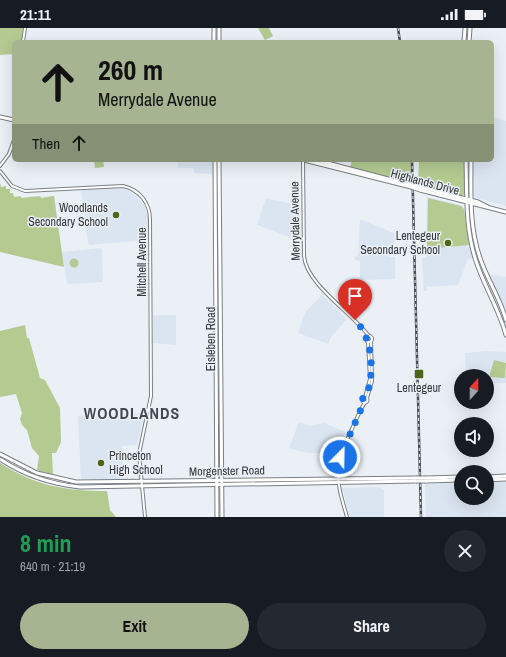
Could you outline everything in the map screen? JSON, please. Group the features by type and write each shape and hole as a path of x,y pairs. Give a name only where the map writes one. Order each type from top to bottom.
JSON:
{"main road":[{"path":"214,28 214,40"},
{"path":"219,28 219,40"},
{"path":"464,40 465,28"},
{"path":"468,40 470,28"},
{"path":"0,117 12,120"},
{"name":"Eisleben Road","path":"215,162 217,517"},
{"name":"Eisleben Road","path":"220,162 222,517"},
{"name":"Highlands Drive","path":"311,162 420,188 506,212"},
{"name":"Highlands Drive","path":"323,162 411,186"},
{"path":"466,162 468,228 476,260 499,314 506,335"},
{"path":"471,162 473,227 478,252 506,320"},
{"name":"Morgenster Road","path":"0,454 32,471 61,480 90,483 216,480 337,481"},
{"name":"Morgenster Road","path":"0,459 27,474 60,484 85,487 454,479"},
{"path":"494,477 506,476"},
{"path":"494,478 506,479"}],"street":[{"path":"24,40 25,28"},
{"path":"0,166 9,154 12,146"},
{"name":"Merrydale Avenue","path":"303,162 304,256 306,267 314,280 364,329 369,336 370,341"},
{"name":"Mitchell Avenue","path":"0,171 12,186 21,191 124,186 140,195 148,207 150,222 151,393 139,454 145,517"},
{"path":"347,517 337,481 340,454 366,398 369,386 371,374 370,341 366,338 364,329"}],"shaded area":[{"path":"494,117 506,121 506,206 476,198 474,196 473,162 494,162"},
{"path":"178,162 213,162 213,174 194,173 194,168 178,168"},
{"name":"Woodlands Secondary School","path":"117,187 134,193 144,204 148,217 149,238 147,240 90,245 88,243 81,190"},
{"name":"Lentegeur Secondary School","path":"427,197 461,205 464,208 467,236 473,258 468,259 458,285 426,287 427,291 424,291 422,258 426,257"},
{"path":"266,198 300,206 299,238 291,238 257,225"},
{"path":"360,219 396,234 389,257 395,257 395,279 360,280 360,261 355,260 355,257 358,256"},
{"path":"102,249 103,282 67,284 62,252"},
{"path":"488,274 506,277 506,308 504,308"},
{"path":"322,295 347,319 331,337 328,344 298,333 306,311"},
{"path":"153,315 176,315 176,345 153,343"},
{"path":"486,351 506,352 506,383 494,383 494,369 466,369 465,353"},
{"name":"Princeton High School","path":"141,413 144,415 137,445 122,446 124,480 81,480 78,416"},
{"path":"299,422 310,426 324,423 346,432 335,455 302,452 289,448"},
{"path":"506,482 506,517 426,517 425,484 454,483 454,505 494,505 494,483"},
{"path":"380,487 384,490 384,517 350,517 342,488"}],"green space":[{"path":"0,28 23,28 22,40 12,40 12,54 0,55"},
{"path":"258,28 269,28 273,36 265,40"},
{"path":"94,162 103,162 104,167 95,168"},
{"path":"351,162 411,162 413,184 350,167"},
{"path":"419,162 464,162 464,194 462,196 418,185"},
{"path":"0,181 1,187 6,186 6,189 10,189 10,193 13,193 14,197 21,196 21,198 40,196 41,198 54,196 64,267 0,252"},
{"path":"428,198 461,206 464,209 469,245 427,249"},
{"path":"74,258 79,263 74,268 69,263"},
{"path":"25,325 27,338 29,338 40,378 45,380 60,408 61,442 56,453 52,453 53,475 37,470 39,456 32,448 27,430 22,425 20,419 22,413 16,394 0,397 0,331"},
{"path":"494,360 506,363 505,378 494,377 494,369 491,369"},
{"path":"0,463 26,477 52,486 78,490 107,491 110,510 116,517 0,517"}],"railway":[{"path":"398,28 400,40"},
{"path":"412,162 421,517"}],"place":[{"name":"Woodlands Secondary School","path":"116,215"},
{"name":"Lentegeur Secondary School","path":"448,243"},
{"name":"Lentegeur","path":"419,374"},
{"name":"Princeton High School","path":"101,463"}],"district":[{"name":"WOODLANDS","path":"132,413"}],"route":[{"path":"340,457 362,407 362,400 368,391 370,381 369,345 366,340 364,329 355,320"}]}
